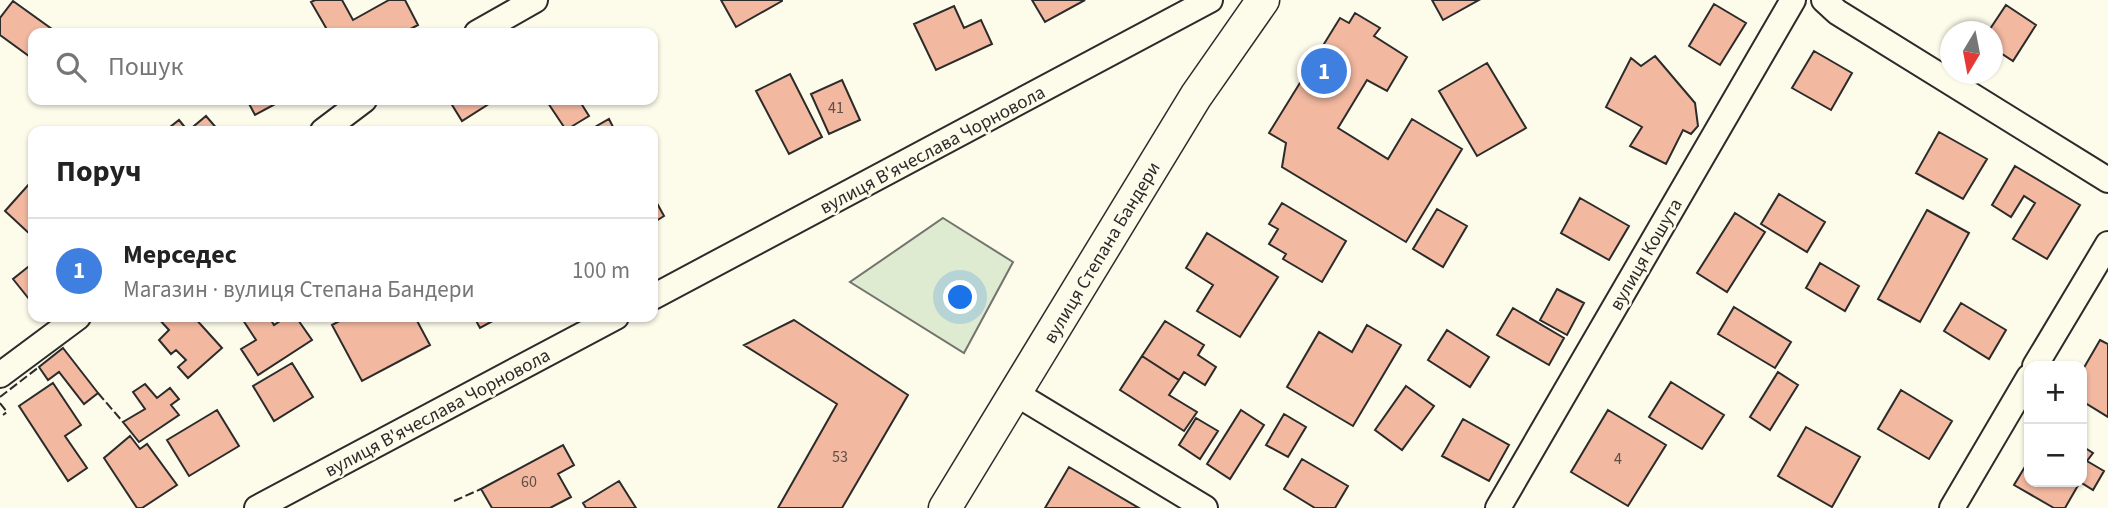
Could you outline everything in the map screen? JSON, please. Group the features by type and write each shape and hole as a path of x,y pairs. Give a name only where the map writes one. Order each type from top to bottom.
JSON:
{"street":[{"path":"486,28 535,0"},
{"name":"вулиця В'ячеслава Чорновола","path":"658,294 1210,0"},
{"name":"вулиця Степана Бандери","path":"945,508 1196,96 1263,0"},
{"name":"вулиця Кошута","path":"1498,508 1793,0"},
{"path":"1824,0 1838,12 2108,180"},
{"path":"330,126 357,105"},
{"path":"2038,361 2108,243"},
{"path":"0,375 71,322"},
{"name":"вулиця В'ячеслава Чорновола","path":"257,508 607,322"},
{"path":"1952,508 2024,386"},
{"path":"1015,393 1206,508"}],"green space":[{"path":"943,218 1013,262 964,353 850,282"}],"building":[{"path":"342,0 353,20 389,0 405,0 418,25 412,28 326,28 311,2"},
{"path":"721,0 782,0 782,1 736,27"},
{"path":"1032,0 1085,0 1045,22"},
{"path":"1432,0 1479,0 1443,20"},
{"path":"13,1 50,28 28,28 28,55 0,35 0,18"},
{"path":"1714,4 1746,23 1720,65 1689,46"},
{"path":"2006,5 2036,25 2013,61 2003,54 2003,21 1995,21"},
{"path":"954,6 964,28 981,20 992,44 936,70 914,24"},
{"path":"1355,13 1380,28 1374,36 1407,57 1387,91 1367,80 1338,128 1388,159 1412,119 1462,149 1406,242 1282,167 1286,143 1269,133 1340,18 1349,23"},
{"path":"1814,51 1852,73 1831,110 1792,88"},
{"path":"1655,56 1695,103 1698,126 1691,134 1683,130 1666,164 1630,146 1642,127 1606,107 1631,58 1641,66"},
{"path":"1487,63 1526,128 1477,156 1439,91"},
{"path":"790,74 822,137 789,154 756,91"},
{"path":"842,80 860,120 829,134 811,94"},
{"path":"250,105 273,105 255,115"},
{"path":"452,105 487,105 462,121"},
{"path":"549,105 582,105 589,116 573,126 563,126"},
{"path":"206,116 215,126 194,126"},
{"path":"609,119 612,126 597,126"},
{"path":"179,120 184,126 171,126"},
{"path":"1939,132 1987,159 1963,199 1916,173"},
{"path":"2015,166 2080,205 2047,259 2013,239 2035,203 2024,196 2011,217 1992,205"},
{"path":"28,185 28,232 5,211"},
{"path":"1779,194 1825,222 1807,252 1761,224"},
{"path":"1580,198 1629,226 1609,260 1561,233"},
{"path":"1282,203 1346,241 1322,282 1283,259 1286,254 1269,244 1278,229 1269,224"},
{"path":"658,205 664,216 658,220"},
{"path":"1437,209 1467,226 1443,267 1413,249"},
{"path":"1927,210 1969,233 1920,322 1878,299"},
{"path":"1735,213 1765,232 1727,292 1697,273"},
{"path":"1207,233 1278,277 1240,337 1197,311 1213,285 1186,268"},
{"path":"1820,263 1859,286 1845,311 1806,288"},
{"path":"28,267 28,298 13,279"},
{"path":"1557,289 1584,303 1567,335 1540,320"},
{"path":"1961,303 2006,330 1989,359 1944,331"},
{"path":"1734,307 1791,342 1775,368 1718,334"},
{"path":"1513,308 1564,338 1549,365 1497,335"},
{"path":"794,320 908,395 842,508 778,508 837,404 744,345"},
{"path":"1165,321 1204,345 1198,355 1216,367 1205,385 1184,372 1179,380 1142,356"},
{"path":"162,322 199,322 222,348 188,378 178,367 186,360 176,350 171,354 159,340 169,330"},
{"path":"244,322 272,322 274,325 278,322 299,322 312,340 258,375 241,349 256,340"},
{"path":"338,322 418,322 430,345 362,381 332,325"},
{"path":"477,322 491,322 480,328"},
{"path":"1367,325 1401,345 1353,426 1287,387 1319,332 1352,352"},
{"path":"1447,330 1489,357 1470,387 1428,360"},
{"path":"2100,340 2108,344 2108,417 2087,404 2087,362"},
{"path":"63,348 98,393 84,404 59,372 48,380 39,367"},
{"path":"1142,356 1179,380 1169,395 1197,412 1184,431 1120,390"},
{"path":"292,363 313,397 274,421 253,386"},
{"path":"1778,372 1798,385 1770,430 1750,417"},
{"path":"1671,382 1724,415 1702,449 1649,417"},
{"path":"53,383 81,425 65,436 87,468 68,481 19,406"},
{"path":"145,384 157,398 170,388 179,399 171,405 179,415 139,442 123,422 145,409 133,392"},
{"path":"1406,386 1434,406 1402,450 1375,430"},
{"path":"1901,390 1952,421 1929,459 1878,429"},
{"path":"217,410 239,446 189,476 167,440"},
{"path":"1241,410 1264,425 1230,479 1207,464"},
{"path":"1608,410 1666,445 1628,506 1571,472"},
{"path":"1284,414 1306,427 1288,457 1266,445"},
{"path":"1196,418 1218,431 1200,459 1179,445"},
{"path":"1463,419 1509,445 1489,481 1442,456"},
{"path":"1806,427 1860,457 1832,507 1778,476"},
{"path":"130,436 140,449 147,444 177,485 142,508 137,508 104,458"},
{"path":"563,445 574,465 558,474 571,497 550,508 492,508 481,489"},
{"path":"2087,449 2093,453 2087,461"},
{"path":"1302,459 1348,486 1335,508 1315,508 1284,489"},
{"path":"2087,461 2104,471 2093,490 2087,486"},
{"path":"1069,467 1139,508 1045,508"},
{"path":"2024,468 2024,487 2077,487 2065,508 2054,508 2014,485"},
{"path":"619,481 636,508 586,508 583,503"}],"fence":[{"path":"0,397 39,367"},
{"path":"98,393 123,422"},
{"path":"0,403 7,412 3,415"},
{"path":"454,501 481,489"}],"place":[{"name":"Мерседес","path":"1324,71"}]}
